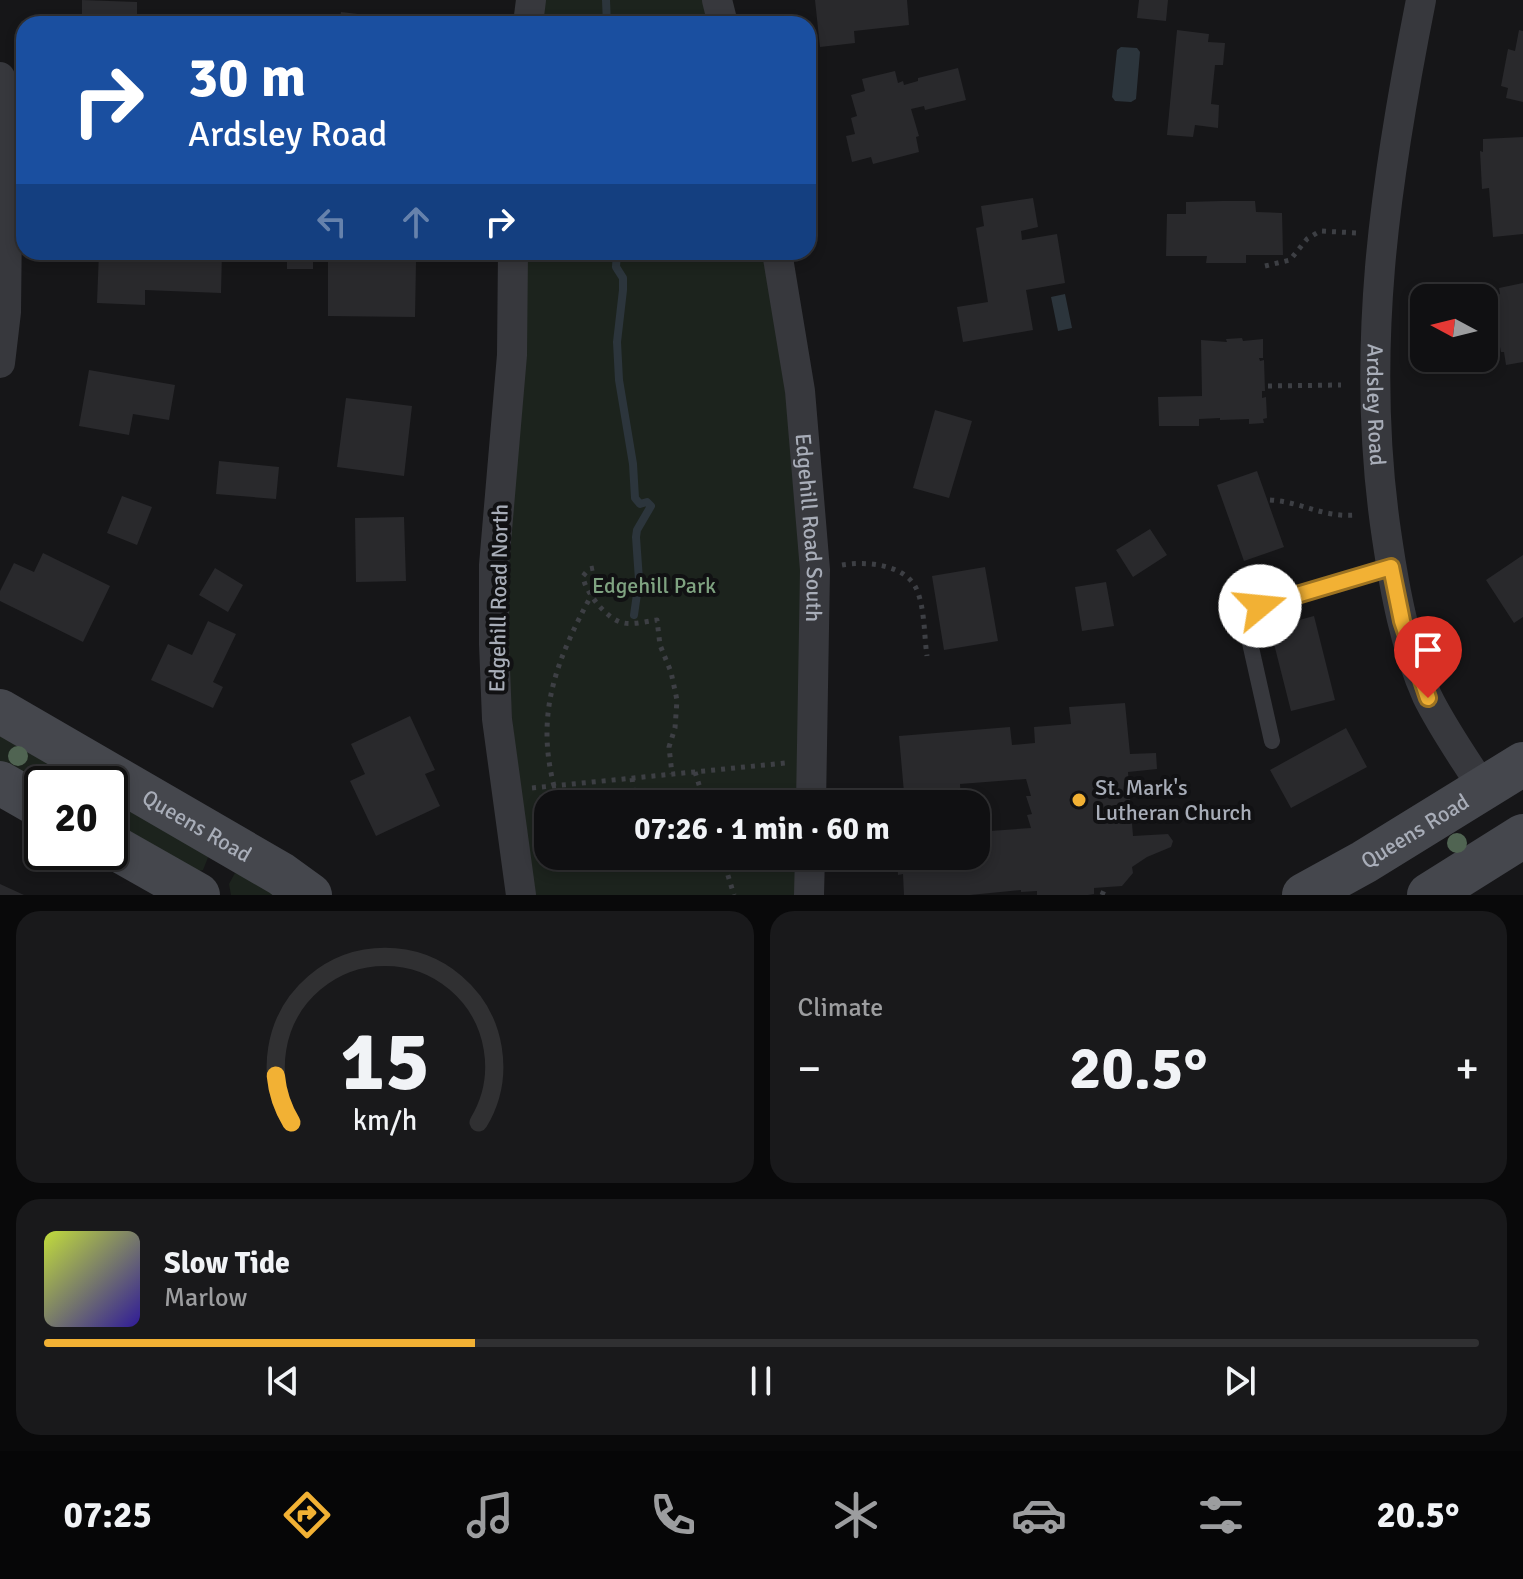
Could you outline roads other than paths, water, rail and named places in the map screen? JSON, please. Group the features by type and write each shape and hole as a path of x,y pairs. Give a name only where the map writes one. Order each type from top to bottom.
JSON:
{"main road":[{"name":"Queens Road","path":"0,711 233,846 310,895"},
{"name":"Queens Road","path":"1429,895 1514,822 1523,764"},
{"path":"0,783 24,797"},
{"name":"Queens Road","path":"1304,895 1514,822"},
{"path":"206,895 233,846"},
{"path":"128,855 198,895"}],"street":[{"name":"Ardsley Road","path":"1421,0 1393,145 1381,236 1375,413 1379,477 1402,621 1428,698 1446,731 1514,822"},
{"path":"0,77 7,221 6,312 0,363"},
{"name":"Edgehill Road North","path":"513,260 509,402 494,565 494,644 500,745 521,895"},
{"name":"Edgehill Road South","path":"778,260 799,383 813,536 811,790"},
{"path":"809,895 810,870"}],"lane":[{"path":"1272,741 1248,634 1252,617 1260,606 1271,602 1391,567"}],"waterway":[{"path":"606,0 607,16"},
{"path":"616,260 616,267 623,278 617,342 619,380 633,464 635,498 640,504 647,502 651,506 637,530 639,580 634,615"}],"place":[{"name":"St. Mark's Lutheran Church","path":"1079,800"}],"park label":[{"name":"Edgehill Park","path":"654,585"}]}
